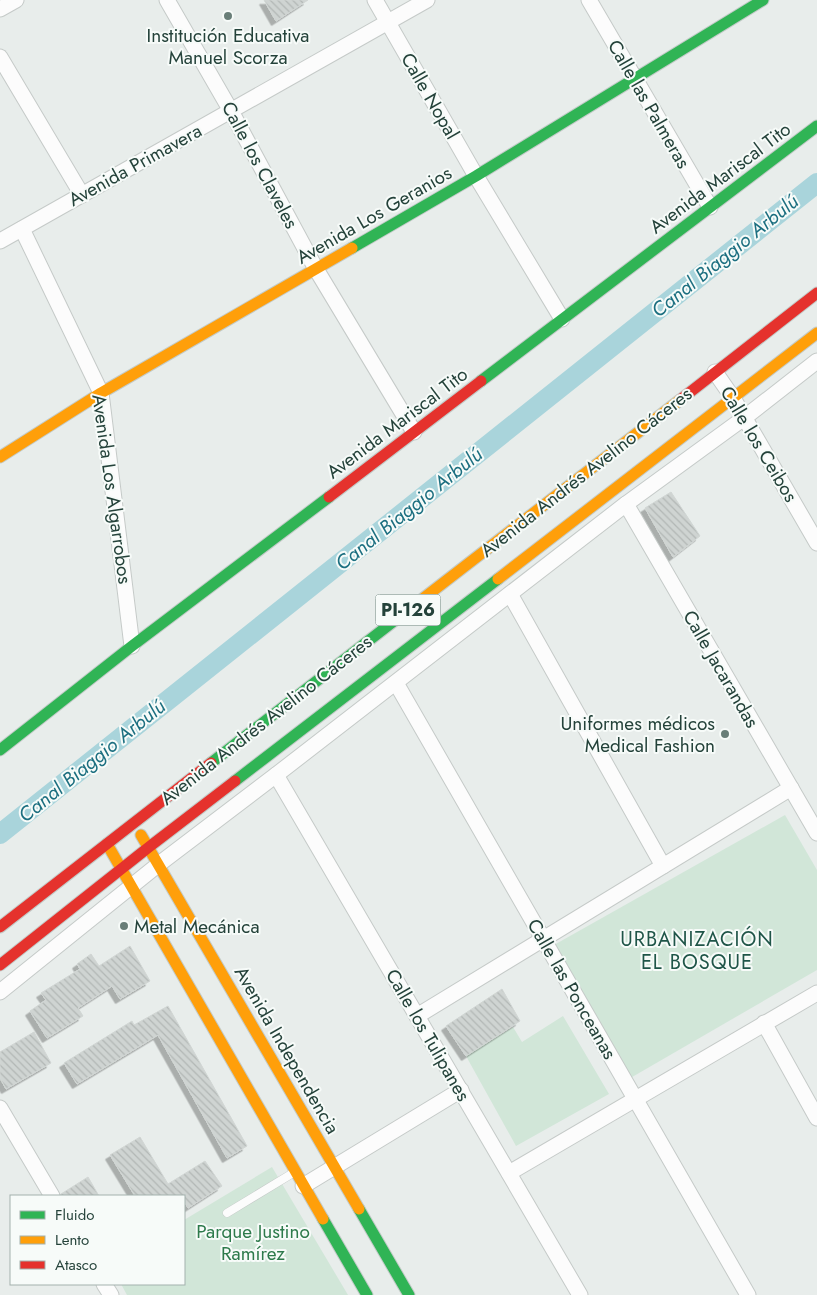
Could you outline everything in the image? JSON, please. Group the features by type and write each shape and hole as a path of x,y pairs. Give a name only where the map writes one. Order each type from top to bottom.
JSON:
{"main road":[{"name":"Avenida Los Geranios","path":"0,457 101,393 476,176 763,0"},
{"name":"Avenida Mariscal Tito","path":"0,750 132,646 817,126"},
{"name":"Avenida Andrés Avelino Cáceres","path":"0,927 817,293"},
{"name":"Avenida Andrés Avelino Cáceres","path":"0,965 148,847 817,334"},
{"name":"Avenida Independencia","path":"134,822 409,1295"},
{"path":"107,844 367,1295"}],"street":[{"path":"0,9 16,0"},
{"name":"Calle los Claveles","path":"167,0 231,111 316,268 414,432"},
{"name":"Calle Nopal","path":"375,0 476,176 562,320"},
{"name":"Avenida Primavera","path":"0,241 427,0"},
{"name":"Calle las Palmeras","path":"589,0 710,207"},
{"path":"0,56 82,195"},
{"name":"Avenida Los Algarrobos","path":"22,229 101,393 132,646"},
{"path":"0,992 159,864 626,504 744,418 817,361"},
{"name":"Calle los Ceibos","path":"716,372 817,543"},
{"name":"Calle Jacarandas","path":"626,504 817,833"},
{"path":"510,594 663,866"},
{"name":"Calle las Ponceanas","path":"396,682 748,1295"},
{"name":"Calle los Tulipanes","path":"276,775 580,1295"},
{"path":"417,1016 791,788"},
{"path":"509,1173 817,993"},
{"path":"764,1023 817,1118"},
{"path":"303,1186 460,1090"},
{"path":"0,1108 51,1195"}],"lane":[{"path":"227,1213 295,1172"}],"green space":[{"path":"785,815 817,870 817,970 627,1080 554,945"},
{"path":"563,1016 609,1094 516,1146 466,1056 513,1027 522,1042"},
{"name":"Parque Justino Ramírez","path":"272,1167 348,1295 127,1295 122,1285 185,1285 185,1219"}],"building":[{"path":"264,0 308,0 276,21"},
{"path":"671,492 700,536 673,557 645,508"},
{"path":"130,946 150,981 120,999 112,986 78,1008 83,1016 47,1038 30,1011 46,1000 41,993 80,969 77,964 91,954 99,966"},
{"path":"502,989 520,1021 466,1056 446,1026"},
{"path":"168,1006 247,1146 227,1158 158,1035 77,1084 64,1063 132,1021 134,1025"},
{"path":"34,1032 51,1063 6,1089 0,1078 0,1052"},
{"path":"140,1137 168,1184 205,1161 222,1186 188,1208 185,1203 185,1195 134,1195 110,1155"},
{"path":"88,1177 98,1195 61,1195"}],"waterway":[{"name":"Canal Biaggio Arbulú","path":"0,834 817,183"}],"traffic: fast":[{"path":"352,248 476,176 763,0"},
{"path":"481,381 817,126"},
{"path":"0,750 132,646 329,497"},
{"path":"235,781 498,579"},
{"path":"211,763 403,614"},
{"path":"359,1209 409,1295"},
{"path":"323,1219 367,1295"}],"traffic: slow":[{"path":"0,457 101,393 352,248"},
{"path":"498,579 817,333"},
{"path":"403,614 680,400"},
{"path":"141,835 359,1209"},
{"path":"107,844 323,1219"}],"traffic: jam":[{"path":"680,400 817,293"},
{"path":"329,497 481,381"},
{"path":"0,927 211,763"},
{"path":"0,965 235,781"}],"place":[{"name":"Institución Educativa Manuel Scorza","path":"228,16"},
{"name":"Uniformes médicos Medical Fashion","path":"725,734"},
{"name":"Metal Mecánica","path":"124,926"}],"district":[{"name":"URBANIZACIÓN EL BOSQUE","path":"697,950"}]}
